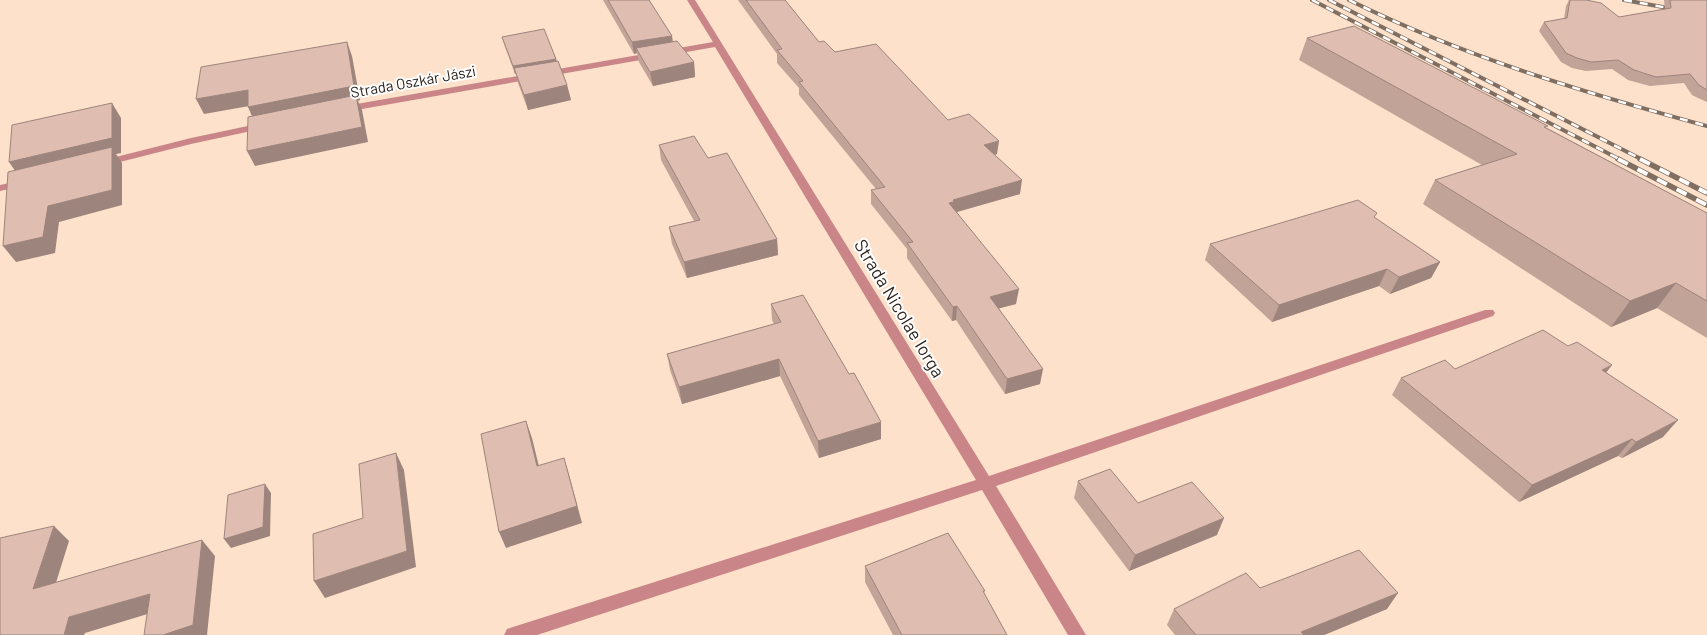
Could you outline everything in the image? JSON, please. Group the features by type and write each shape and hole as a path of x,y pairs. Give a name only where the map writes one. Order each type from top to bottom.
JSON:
{"street":[{"name":"Strada Nicolae Iorga","path":"691,0 1077,635"},
{"name":"Strada Oszkár Jászi","path":"333,111 717,44"},
{"path":"96,165 191,141 276,123"},
{"path":"0,188 38,179"},
{"path":"513,635 986,483 1489,313"}],"building":[{"path":"608,0 649,0 672,36 632,42"},
{"path":"746,0 785,0 819,42 824,41 835,52 876,44 948,120 969,114 999,141 984,145 1022,180 953,200 954,202 949,203 1019,289 990,297 1043,369 1007,379 957,306 953,307 907,243 913,242 871,190 885,187 799,82 803,81 777,50 782,49"},
{"path":"1570,0 1586,0 1601,3 1619,17 1671,8 1670,0 1707,0 1707,90 1699,85 1690,74 1656,77 1634,70 1618,60 1591,62 1566,53 1544,22 1567,18"},
{"path":"1354,26 1548,126 1544,127 1707,213 1707,301 1676,283 1630,301 1435,180 1517,154 1307,38"},
{"path":"544,29 556,59 513,66 502,37"},
{"path":"677,41 694,62 650,72 636,48"},
{"path":"347,42 354,86 248,107 248,90 196,99 201,67"},
{"path":"558,61 567,85 524,95 514,68"},
{"path":"356,95 362,127 247,151 248,117"},
{"path":"112,103 112,138 9,162 12,125"},
{"path":"694,136 708,158 727,153 777,239 684,262 669,227 700,220 659,145"},
{"path":"112,147 112,190 48,206 43,237 3,246 8,172"},
{"path":"1358,200 1377,213 1374,217 1440,262 1399,277 1387,269 1279,305 1210,244"},
{"path":"803,295 849,374 854,373 881,422 818,441 779,359 679,387 667,354 781,322 771,304"},
{"path":"1543,330 1568,346 1577,342 1612,365 1602,370 1678,420 1636,442 1632,439 1532,485 1401,378 1445,360 1455,369"},
{"path":"526,421 537,466 564,458 577,506 499,532 481,434"},
{"path":"396,453 407,551 314,581 313,534 363,518 359,464"},
{"path":"1110,469 1138,503 1192,482 1224,518 1135,555 1078,481"},
{"path":"265,484 263,527 224,539 228,495"},
{"path":"54,526 33,589 202,540 193,625 163,635 144,635 150,594 69,617 64,635 0,635 0,538"},
{"path":"948,533 985,591 983,591 1007,635 902,635 865,566"},
{"path":"1359,550 1398,593 1301,632 1304,635 1196,635 1174,609 1246,573 1260,588"}],"railway":[{"path":"1312,0 1621,160"},
{"path":"1329,0 1643,160"},
{"path":"1349,0 1435,39 1525,72 1707,126"},
{"path":"1624,0 1707,15"},
{"path":"1618,159 1707,205"},
{"path":"1640,159 1707,193"}]}
